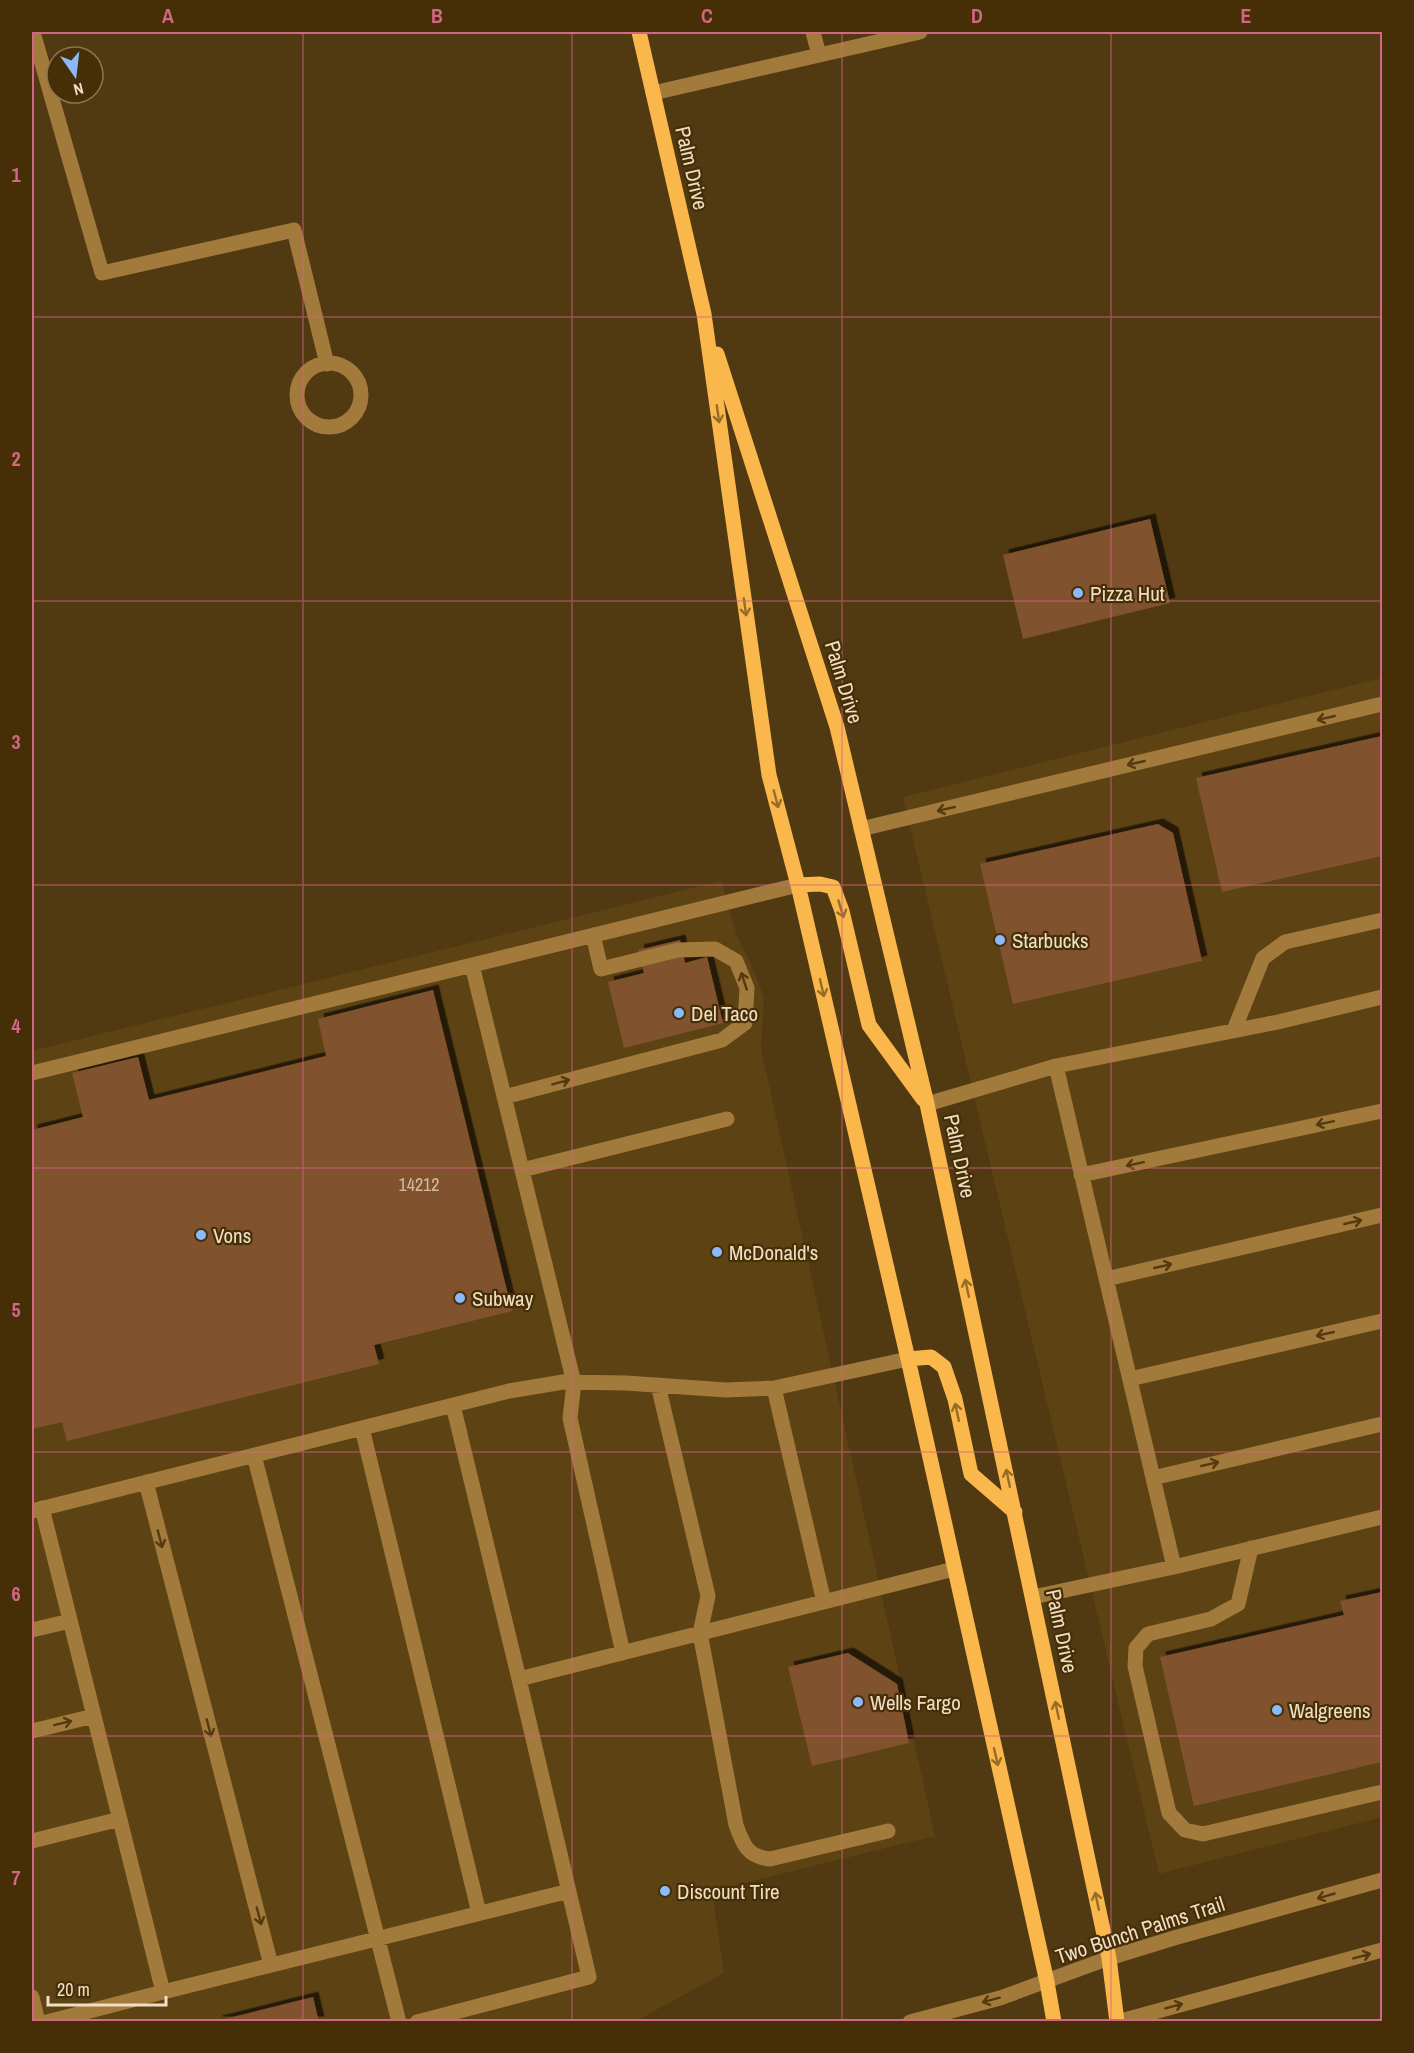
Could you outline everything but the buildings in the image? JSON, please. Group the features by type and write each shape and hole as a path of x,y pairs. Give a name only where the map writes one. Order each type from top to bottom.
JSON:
{"main road":[{"name":"Palm Drive","path":"639,32 704,314 837,727 927,1104 1109,1958 1117,2022"},
{"name":"Palm Drive","path":"704,314 769,775 798,885 908,1359 1054,2022"},
{"path":"798,885 820,884 833,887 842,911 869,1025 927,1104"},
{"path":"908,1359 931,1357 944,1367 954,1399 971,1474 1015,1512"}],"street":[{"path":"33,32 102,273 294,230 327,364"},
{"path":"813,32 819,55"},
{"path":"653,93 921,32"},
{"path":"327,364 337,364 347,369 359,385 361,396 359,406 346,422 326,427 307,418 300,410 297,400 301,379 316,366 327,364"},
{"path":"861,829 1383,704"},
{"path":"32,1074 798,885"},
{"path":"1234,1030 1263,958 1285,942 1383,920"},
{"path":"504,1097 722,1040 745,1023 747,988 736,961 715,949 678,950 601,969 592,935"},
{"path":"472,965 574,1383 570,1418 623,1653"},
{"path":"927,1104 1056,1066 1383,997"},
{"path":"1056,1066 1174,1567"},
{"path":"1081,1175 1383,1111"},
{"path":"522,1170 727,1119"},
{"path":"1106,1279 1383,1215"},
{"path":"1130,1379 1383,1321"},
{"path":"163,1992 70,1621 37,1510 509,1391 563,1383 658,1385 726,1390 774,1388 908,1359"},
{"path":"658,1385 708,1596 700,1633 736,1825 747,1848 756,1858 770,1859 888,1832"},
{"path":"774,1388 824,1602"},
{"path":"417,2022 589,1977 453,1405"},
{"path":"1153,1478 1383,1425"},
{"path":"362,1428 479,1913"},
{"path":"254,1455 399,2022"},
{"path":"146,1482 271,1965"},
{"path":"1033,1597 1174,1567 1383,1517"},
{"path":"1251,1548 1238,1604 1212,1619 1148,1634 1136,1648 1135,1666 1169,1813 1185,1830 1203,1834 1383,1792"},
{"path":"519,1679 954,1569"},
{"path":"32,1630 70,1621"},
{"path":"32,1731 94,1716"},
{"path":"32,1841 120,1819"},
{"name":"Two Bunch Palms Trail","path":"910,2022 1000,1998 1109,1958 1174,1938 1383,1880"},
{"path":"47,2022 569,1891"},
{"path":"1117,2022 1383,1950"},
{"path":"32,1997 38,2022"}],"shaded area":[{"path":"1382,678 1382,1817 1159,1874 903,797"},
{"path":"721,881 737,936 764,998 761,1049 935,1836 712,1891 724,1973 636,2021 32,2021 32,1051"}],"place":[{"name":"Pizza Hut","path":"1078,593"},
{"name":"Starbucks","path":"1000,940"},
{"name":"Del Taco","path":"679,1013"},
{"name":"Vons","path":"201,1235"},
{"name":"McDonald's","path":"717,1252"},
{"name":"Subway","path":"460,1298"},
{"name":"Wells Fargo","path":"858,1702"},
{"name":"Walgreens","path":"1277,1710"},
{"name":"Discount Tire","path":"665,1891"}]}
